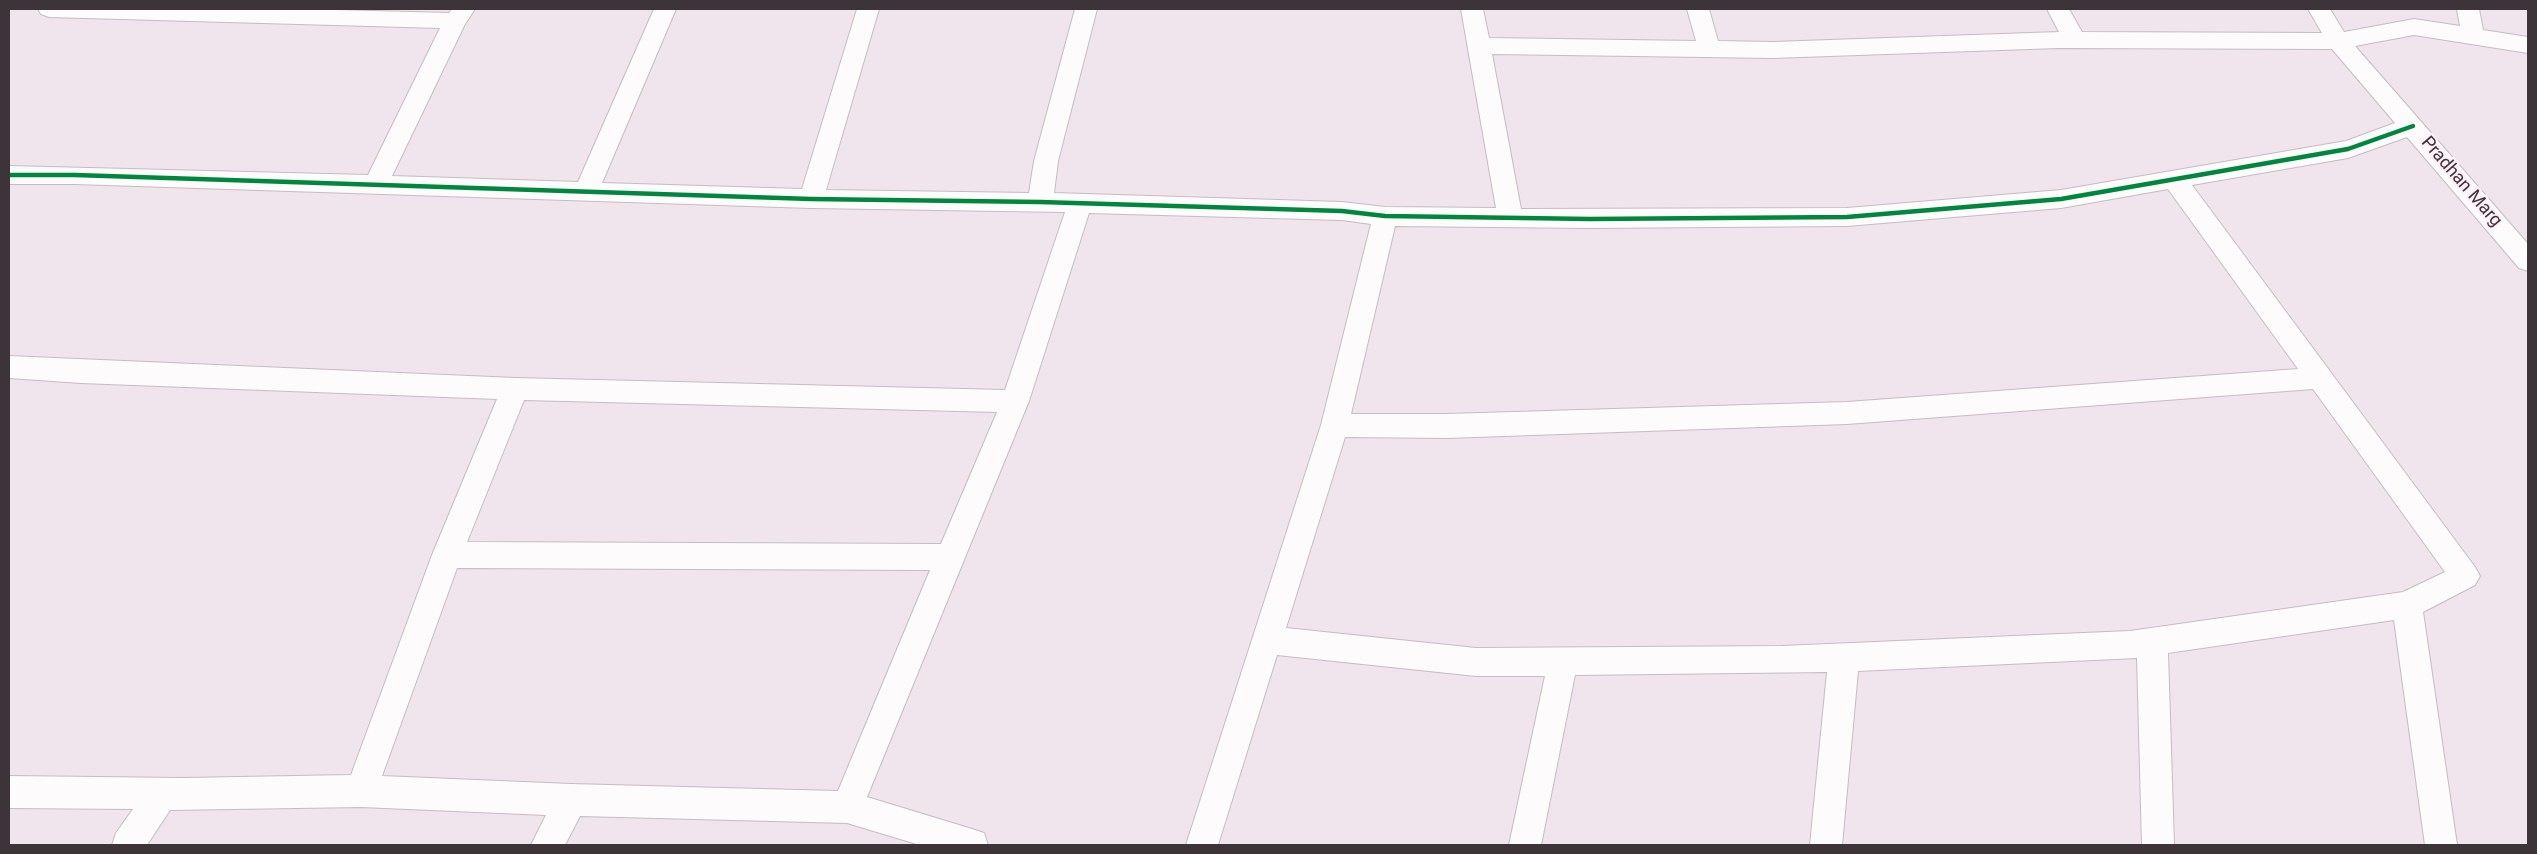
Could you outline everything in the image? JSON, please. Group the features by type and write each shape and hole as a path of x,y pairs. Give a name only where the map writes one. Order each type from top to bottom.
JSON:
{"street":[{"path":"49,9 459,15 376,185"},
{"path":"586,192 665,9"},
{"path":"811,199 868,9"},
{"path":"1040,202 1046,161 1086,9"},
{"path":"1472,9 1510,216"},
{"path":"1698,9 1710,48"},
{"path":"2058,9 2075,40"},
{"name":"Pradhan Marg","path":"2319,9 2338,41 2528,261"},
{"path":"2468,9 2473,36"},
{"path":"1478,46 1773,50 2075,40 2338,41 2414,27 2528,45"},
{"path":"9,175 75,175 811,199 1040,202 1342,210 1384,216 1510,216 1590,219 1847,218 2061,199 2348,149 2413,126"},
{"path":"1267,640 1476,662 1844,658 2130,645 2407,605 2465,576 2174,180"},
{"path":"847,807 1015,401 1080,203"},
{"path":"1202,845 1335,425 1384,216"},
{"path":"9,366 81,372 515,389 1015,401"},
{"path":"1335,425 1447,426 1847,413 2319,378"},
{"path":"361,791 447,555 515,389"},
{"path":"447,555 951,557"},
{"path":"2407,605 2442,845"},
{"path":"2152,642 2158,845"},
{"path":"1826,845 1844,658"},
{"path":"1525,845 1563,661"},
{"path":"9,792 361,791 572,800 847,807 972,845"},
{"path":"128,845 162,793"},
{"path":"547,845 572,800"}],"cycle path":[{"path":"9,175 75,175 811,199 1040,202 1342,211 1385,216 1590,219 1847,217 2061,199 2348,149 2413,126"}]}
